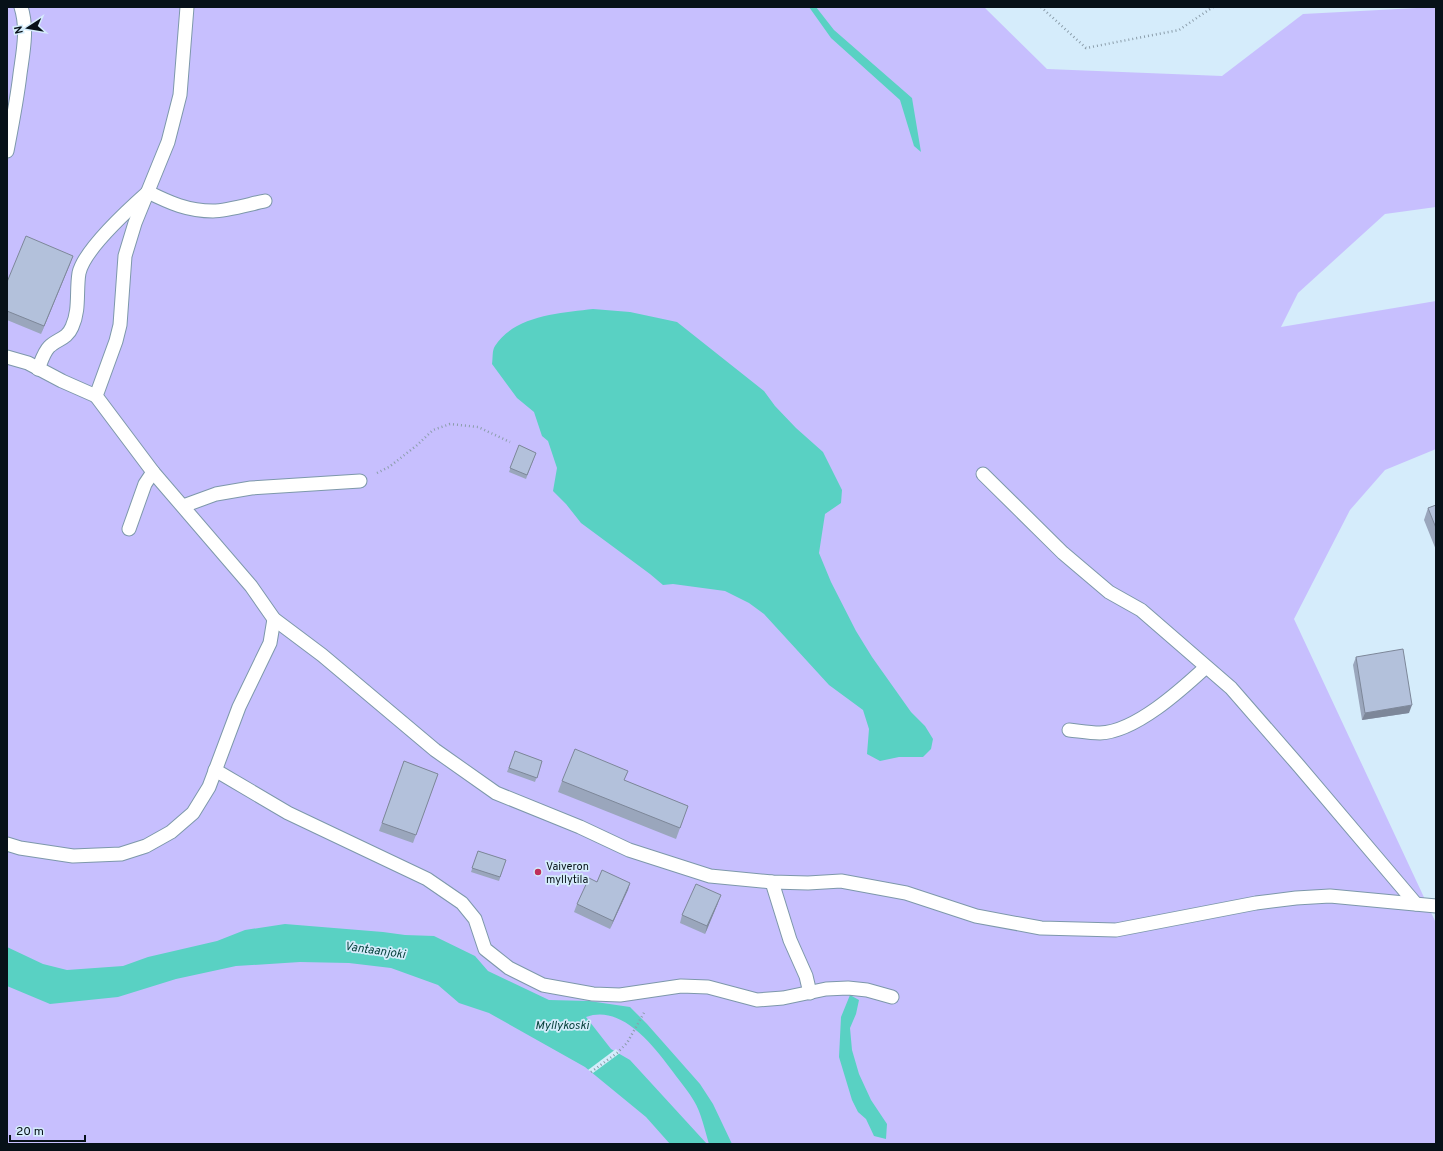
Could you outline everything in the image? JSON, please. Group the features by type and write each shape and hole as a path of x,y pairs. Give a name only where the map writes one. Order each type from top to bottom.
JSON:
{"lane":[{"path":"7,151 14,119 25,40 23,13 21,7"},
{"path":"96,396 116,342 120,325 124,256 135,223 168,142 180,96 187,7"},
{"path":"148,192 168,203 190,209 214,211 265,201"},
{"path":"38,369 49,347 65,337 71,330 76,319 77,292 80,271 86,257 124,213 148,192"},
{"path":"7,357 28,363 62,381 96,396 153,472 251,586 274,619 322,655 435,750 496,793 580,827 629,850 710,876 772,882 808,883 841,881 906,893 976,916 1041,928 1116,930 1256,903 1296,898 1330,896 1436,906"},
{"path":"129,529 145,484 153,472"},
{"path":"982,474 1063,553 1109,592 1141,610 1231,688 1300,766 1416,904"},
{"path":"183,506 216,494 251,488 360,481"},
{"path":"7,844 20,848 73,856 120,854 146,846 171,832 193,813 209,787 239,707 270,643 274,619"},
{"path":"1068,730 1100,733 1124,728 1161,707 1206,667"},
{"path":"215,770 288,813 427,879 462,903 475,919 485,949 509,968 543,985 593,994 620,995 681,986 708,987 757,1000 783,998 826,989 848,988 867,990 892,998"},
{"path":"772,882 790,940 806,976 810,993"}],"path":[{"path":"1041,7 1086,48 1179,30 1213,7"},
{"path":"360,481 389,467 416,446 433,430 450,424 478,428 510,442"},
{"path":"591,1072 627,1043 646,1010"}],"shaded area":[{"path":"7,7 984,7 1047,69 1222,76 1303,14 1436,7 1436,207 1385,214 1298,293 1281,327 1436,301 1436,449 1385,470 1350,510 1294,619 1436,923 1436,1144 7,1144"}],"water":[{"path":"809,7 816,7 834,30 912,98 921,152 914,146 900,100 831,38"},
{"path":"593,309 630,312 677,322 764,391 775,406 796,428 823,452 842,490 841,503 825,514 819,553 831,582 856,631 872,657 911,712 925,726 933,739 931,749 923,757 899,757 880,761 867,754 869,729 863,710 829,685 764,614 749,603 725,591 673,584 663,585 581,523 566,504 553,491 557,468 548,441 542,436 534,412 517,398 492,364 493,350 504,336 514,328 526,322 553,314"},
{"path":"285,924 405,935 434,936 475,956 488,971 549,1000 589,1001 630,1007 700,1084 713,1104 732,1144 709,1144 699,1111 690,1094 649,1042 626,1023 613,1017 600,1014 586,1017 611,1049 630,1060 707,1144 670,1144 646,1117 585,1067 489,1013 459,1003 438,985 391,968 349,963 300,962 236,966 176,979 118,997 50,1004 7,986 7,947 43,964 67,970 123,966 148,957 217,941 245,930"},
{"path":"850,995 859,1000 856,1014 850,1028 852,1050 859,1074 871,1100 887,1124 886,1139 874,1136 866,1119 858,1112 852,1100 839,1057 841,1017"}],"pier":[{"path":"616,1049 620,1053 593,1073 588,1070"}],"building":[{"path":"26,236 73,256 44,326 7,311 7,282"},
{"path":"519,445 536,453 527,475 510,468"},
{"path":"1436,505 1436,528 1428,508"},
{"path":"1403,649 1412,705 1365,713 1356,657"},
{"path":"575,749 628,771 624,780 688,806 680,828 562,781"},
{"path":"515,751 542,761 537,778 509,768"},
{"path":"404,761 438,774 416,835 382,823"},
{"path":"478,851 506,860 500,877 472,868"},
{"path":"602,870 630,883 613,921 577,904 589,878 597,882"},
{"path":"696,884 721,895 707,926 682,915"}],"place":[{"name":"Vaiveron myllytila","path":"538,872"}],"water label":[{"name":"Vantaanjoki","path":"375,950"},
{"name":"Myllykoski","path":"562,1025"}]}
